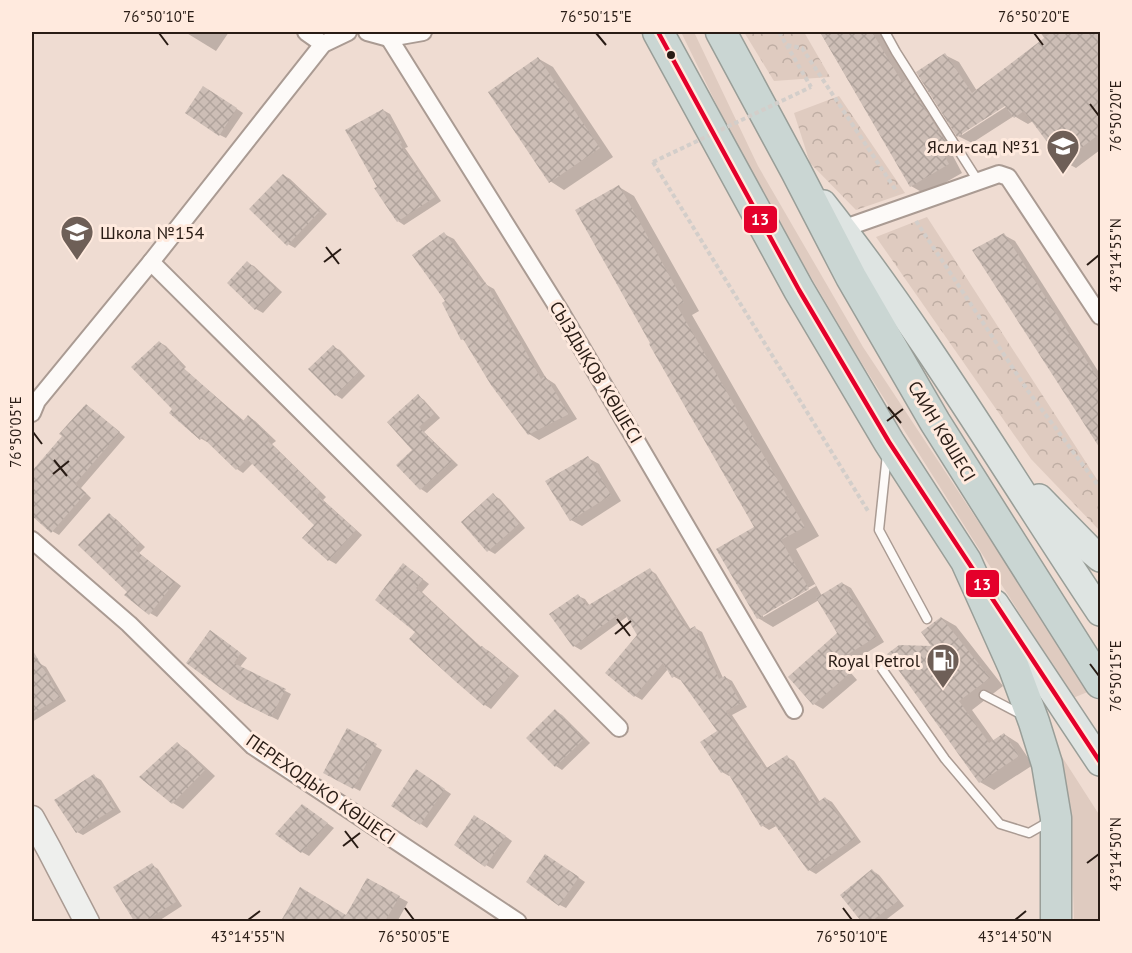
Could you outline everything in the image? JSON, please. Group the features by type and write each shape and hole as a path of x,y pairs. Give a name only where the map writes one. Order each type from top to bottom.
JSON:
{"highway":[{"path":"658,32 799,290 889,442 966,561 1014,668 1047,764 1056,818 1056,921"},
{"name":"САИН КӨШЕСІ","path":"721,32 851,277 934,422 1101,683"}],"main road":[{"name":"САИН КӨШЕСІ","path":"796,171 842,229 925,343 1101,612"},
{"path":"988,440 1048,508 1101,558"},
{"path":"966,561 1101,762"}],"street":[{"path":"306,32 323,44"},
{"path":"32,413 37,401 151,262 323,44 348,32"},
{"path":"367,32 389,38 423,32"},
{"name":"СЫЗДЫҚОВ КӨШЕСІ","path":"389,38 560,310 794,710"},
{"path":"842,229 999,174 1008,177 1101,316"},
{"path":"151,262 619,728"},
{"name":"ПЕРЕХОДЬКО КӨШЕСІ","path":"32,540 129,624 253,746 518,921"},
{"path":"32,818 87,921"}],"lane":[{"path":"885,32 978,181"},
{"path":"889,442 879,530 927,619"},
{"path":"882,669 945,759 1000,824 1029,833 1056,818"},
{"path":"984,694 1034,722"}],"path":[{"path":"779,32 811,87 653,162 879,530"},
{"path":"787,45 802,48 1028,391 1101,488"}],"green space":[{"path":"681,32 694,32 758,166 863,347 1090,691 1073,698 856,354 750,173"},
{"path":"744,32 804,32 830,77 774,81"},
{"path":"839,96 905,193 856,210 810,163 794,113"},
{"path":"927,217 1100,484 1100,531 1031,459 876,237"},
{"path":"1048,735 1100,816 1100,921 1074,921 1071,824"}],"building":[{"path":"820,32 872,32 902,82 906,79 947,144 940,148 949,164 910,187"},
{"path":"1052,32 1101,32 1101,133 1062,162 1024,111 1014,118 1005,106 957,137 916,72 945,53 972,93"},
{"path":"538,57 600,148 549,183 488,92"},
{"path":"203,86 237,108 219,136 185,113"},
{"path":"383,109 402,143 400,144 435,197 397,222 374,188 377,187 345,130"},
{"path":"283,174 321,210 287,246 249,209"},
{"path":"619,185 684,302 677,306 805,527 781,540 809,589 757,619 716,549 754,527 575,210"},
{"path":"444,232 482,283 485,282 541,379 545,376 569,414 528,435 491,385 463,339 461,340 442,303 445,301 412,255"},
{"path":"1004,233 1101,383 1101,450 972,250"},
{"path":"247,261 276,288 255,310 227,283"},
{"path":"159,341 179,364 243,421 248,415 270,436 267,440 320,492 317,495 356,530 328,561 302,538 314,525 247,459 236,470 202,437 200,440 169,413 172,409 131,367"},
{"path":"333,345 359,372 335,396 308,369"},
{"path":"418,394 434,414 419,427 452,461 420,490 396,465 412,450 387,422"},
{"path":"86,404 120,432 75,484 86,493 51,533 32,516 32,471 62,436 59,434"},
{"path":"588,456 611,495 570,521 545,481"},
{"path":"493,493 519,524 487,552 461,522"},
{"path":"109,513 140,543 134,549 175,582 149,615 124,595 127,592 78,545"},
{"path":"403,563 423,579 416,588 480,647 482,646 513,672 484,706 409,639 415,632 375,600"},
{"path":"650,568 688,630 695,626 719,679 725,676 741,703 726,711 765,769 787,755 817,803 825,797 855,838 808,871 772,821 761,827 726,770 721,773 700,742 717,731 677,675 672,678 663,663 634,697 605,673 637,635 623,611 573,647 549,614 578,594 587,606"},
{"path":"842,582 876,637 837,661 849,674 813,705 788,677 837,633 816,598"},
{"name":"Royal Petrol","path":"941,617 990,678 959,701 989,743 1004,733 1019,756 979,783 887,654 899,645 931,646 921,632"},
{"path":"210,630 241,653 234,663 286,689 271,717 237,700 186,663"},
{"path":"32,649 60,697 32,714"},
{"path":"555,709 584,739 555,767 526,738"},
{"path":"347,728 377,744 353,789 323,773"},
{"path":"177,742 205,770 172,804 139,777"},
{"path":"416,769 445,789 420,825 391,806"},
{"path":"94,774 115,808 76,833 54,800"},
{"path":"302,804 328,823 301,853 275,834"},
{"path":"474,815 506,836 485,867 454,845"},
{"path":"545,854 579,877 559,906 526,882"},
{"path":"152,863 176,902 145,921 134,921 113,887"},
{"path":"872,869 898,901 872,921 861,921 840,895"},
{"path":"367,878 400,896 385,921 281,921 300,887 346,915"}],"transit line":[{"name":"13","path":"658,32 799,290 889,442 1100,762"}],"place":[{"name":"Ясли-сад №31","path":"1063,175"},
{"name":"Школа №154","path":"77,261"},
{"name":"Royal Petrol","path":"943,689"}]}
